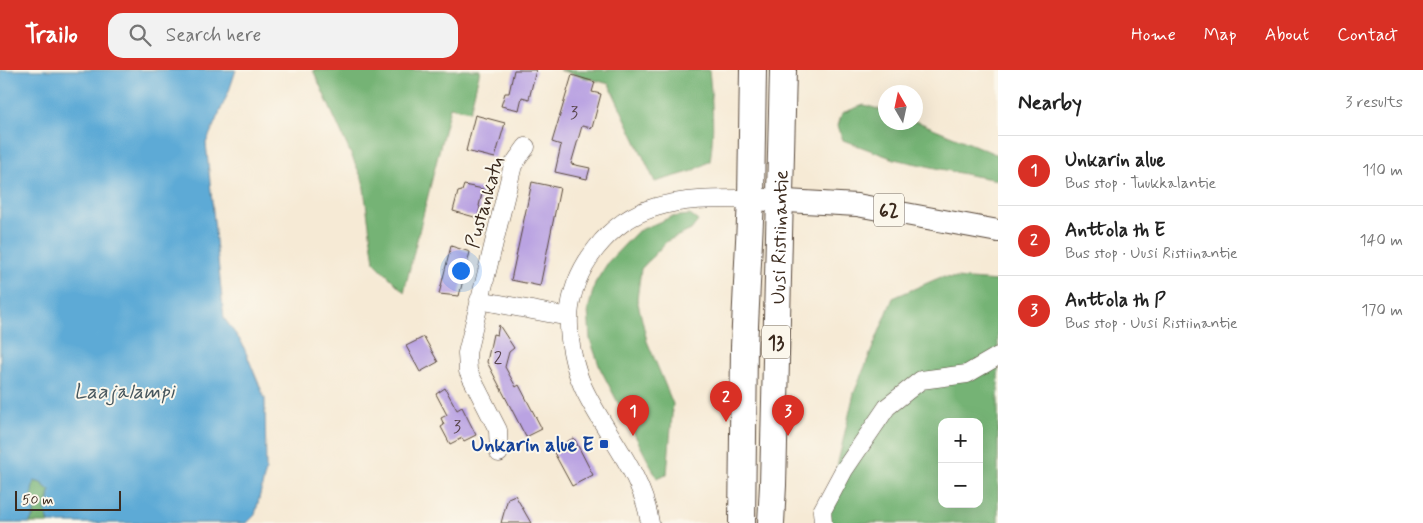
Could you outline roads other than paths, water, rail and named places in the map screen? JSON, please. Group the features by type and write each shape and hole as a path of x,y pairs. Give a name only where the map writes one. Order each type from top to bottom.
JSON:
{"highway":[{"name":"Uusi Ristiinantie","path":"742,523 744,347 751,199 753,70"},
{"name":"Uusi Ristiinantie","path":"771,523 774,476 783,70"}],"main road":[{"name":"62","path":"751,199 779,199 857,205 998,231"}],"street":[{"name":"Pustankatu","path":"499,453 498,430 468,371 466,353 513,165 526,147"},
{"path":"650,523 640,488 626,460 584,390 578,376 570,340 569,317 573,296 582,268 605,238 620,225 639,214 655,207 675,202 751,199"},
{"path":"479,300 569,317"},
{"path":"823,523 822,511 844,470 888,407 921,380 967,374 998,356"}],"water":[{"name":"Laajalampi","path":"0,70 236,70 229,91 206,143 224,318 242,343 265,399 266,470 255,515 247,523 49,523 45,510 50,491 41,483 35,481 32,493 34,512 29,523 0,523"}],"place":[{"name":"Anttola th E","path":"726,422"},
{"name":"Unkarin alue","path":"633,436"},
{"name":"Anttola th P","path":"788,436"},
{"name":"Unkarin alue E","path":"604,444"}]}
